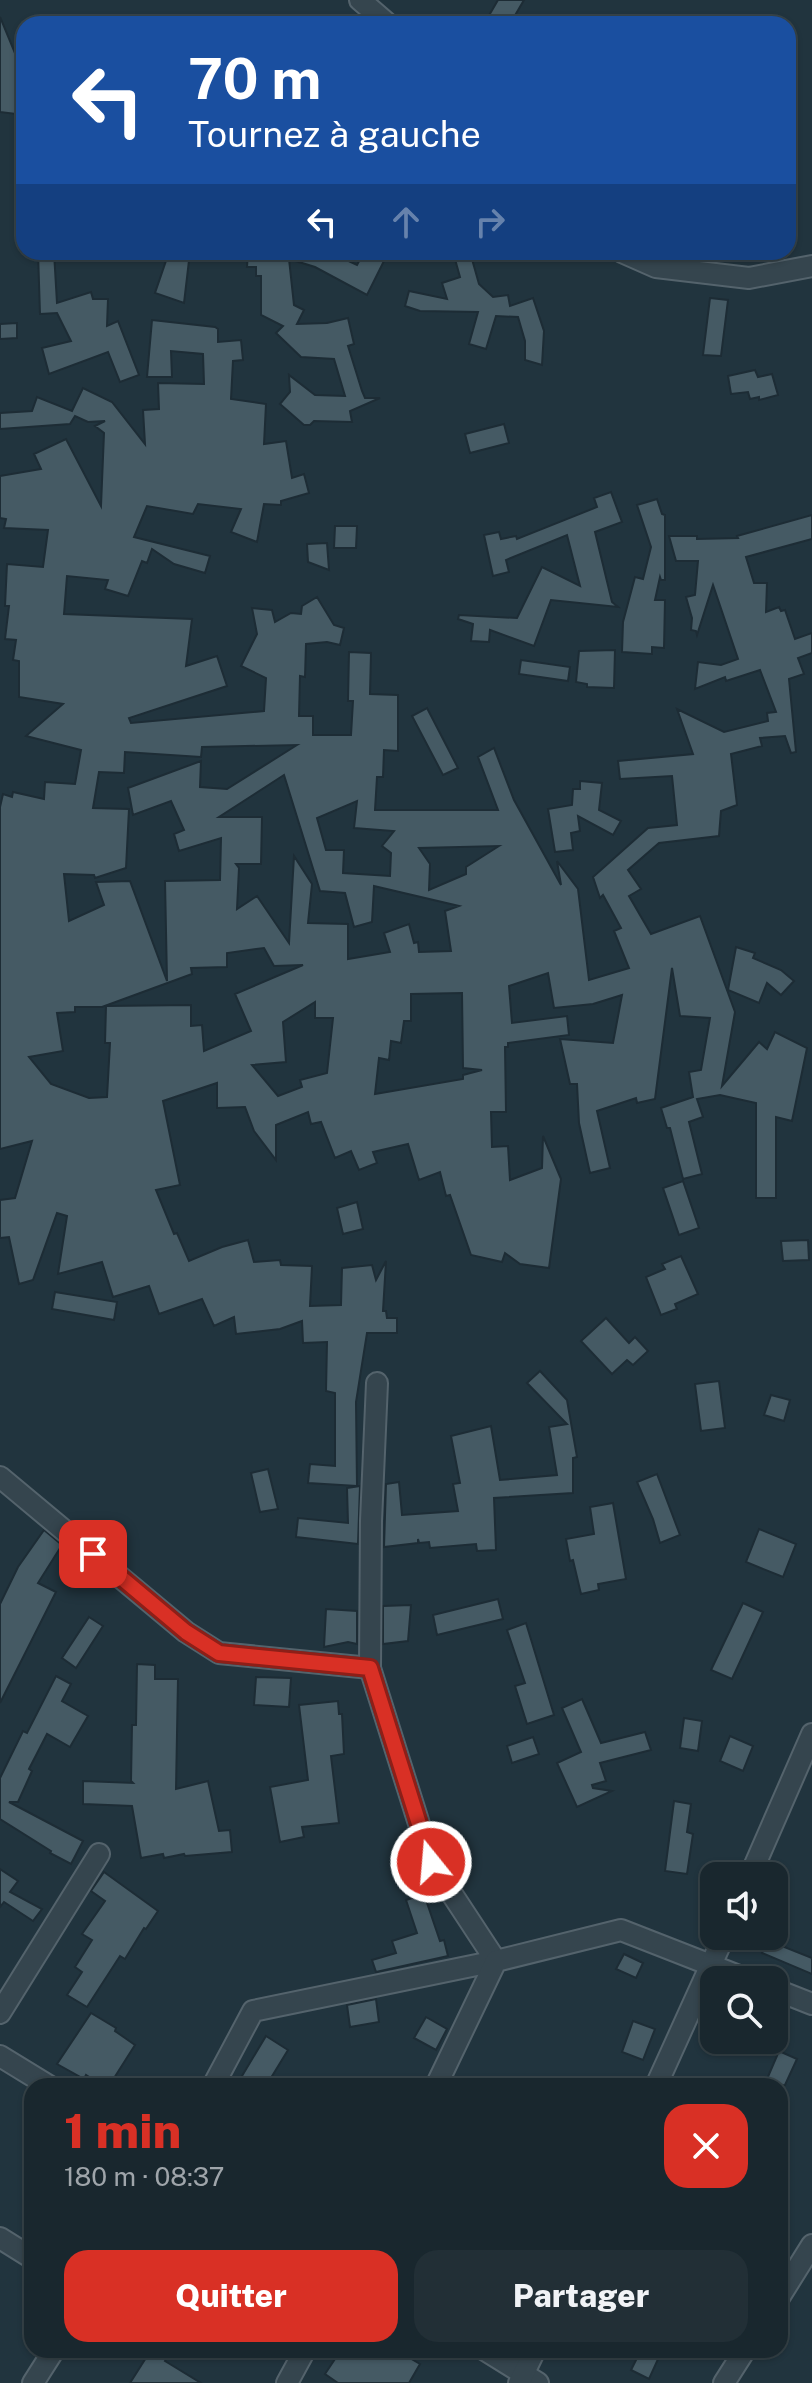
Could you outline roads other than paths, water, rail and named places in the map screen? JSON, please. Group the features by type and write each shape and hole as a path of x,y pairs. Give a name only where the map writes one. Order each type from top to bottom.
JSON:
{"street":[{"path":"360,0 379,16"},
{"path":"640,260 656,267 749,278 812,266"},
{"path":"377,1383 371,1521 370,1668 431,1862 496,1961"},
{"path":"0,1477 186,1632 219,1653 370,1668"},
{"path":"756,1862 812,1734"},
{"path":"0,2013 99,1854"},
{"path":"217,2078 253,2011 496,1961 621,1930 711,1965"},
{"path":"660,2078 718,1950"},
{"path":"440,2078 496,1961"},
{"path":"788,1995 812,2004"},
{"path":"0,2056 36,2078"},
{"path":"0,2238 24,2253"},
{"path":"788,2283 812,2245"},
{"path":"33,2383 49,2358"},
{"path":"287,2383 301,2358"},
{"path":"496,2358 527,2380 533,2358"},
{"path":"724,2383 740,2358"}]}
